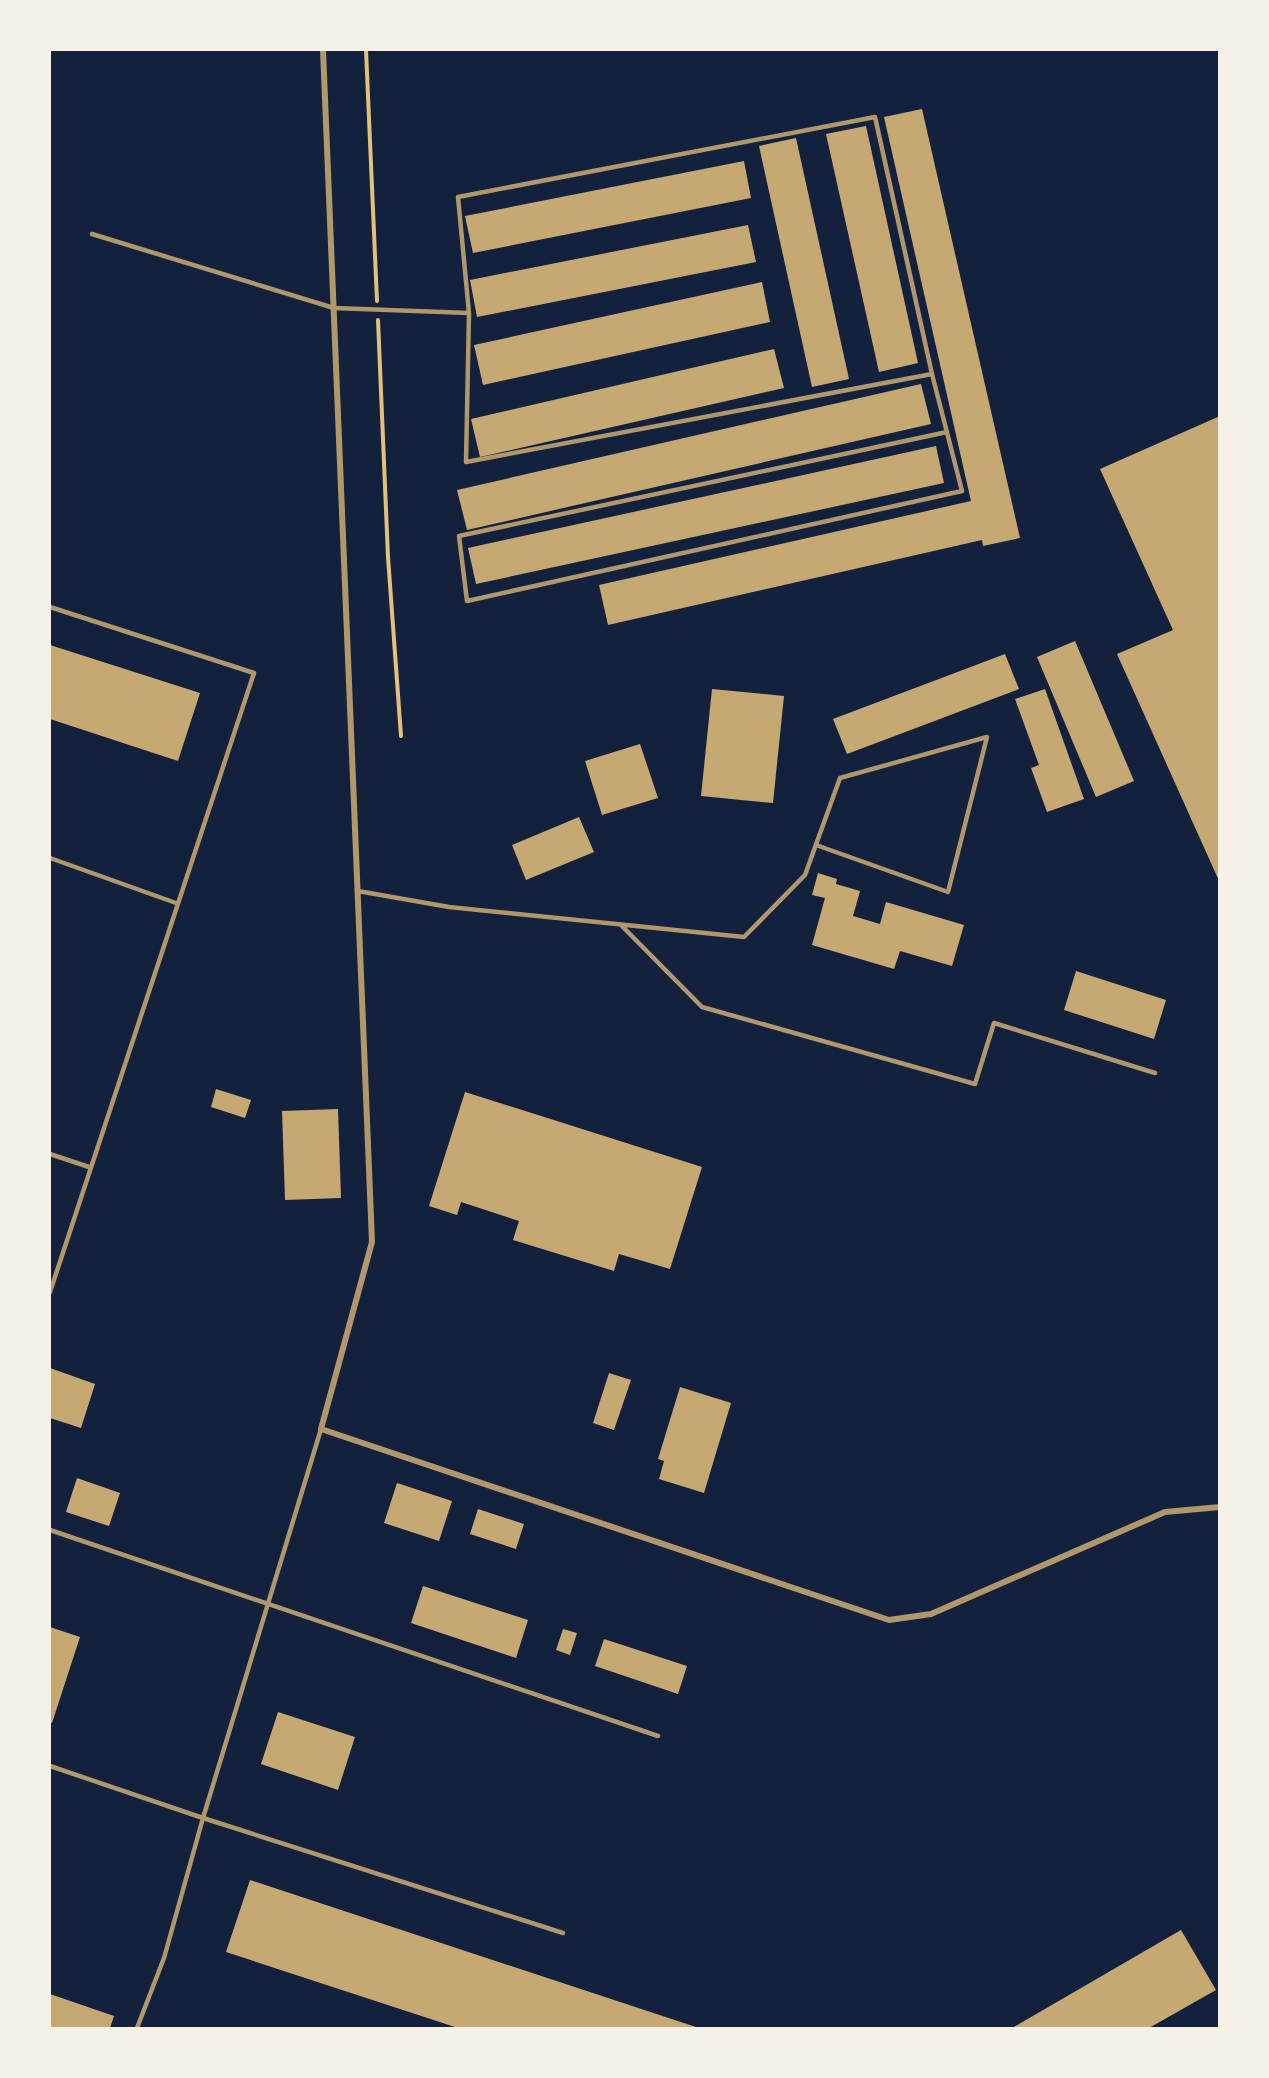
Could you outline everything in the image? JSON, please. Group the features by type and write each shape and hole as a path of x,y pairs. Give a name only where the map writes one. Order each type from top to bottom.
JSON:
{"street":[{"path":"323,50 372,1242 321,1429 889,1620 931,1614 1165,1512 1220,1507"}],"lane":[{"path":"932,374 466,462 470,314 458,197 875,117 932,374 947,432 962,490 467,600 459,536 947,432"},
{"path":"92,234 334,308 470,314"},
{"path":"50,607 254,673 176,903 50,1292"},
{"path":"358,891 449,907 744,937 805,875 840,778 987,737 948,892 816,845"},
{"path":"50,858 176,903"},
{"path":"621,925 702,1007 975,1084 994,1023 1155,1073"},
{"path":"50,1154 89,1167"},
{"path":"136,2028 164,1958 203,1818 321,1429"},
{"path":"50,1530 658,1736"},
{"path":"50,1766 203,1818 563,1933"}],"path":[{"path":"366,50 388,557 401,736"}],"building":[{"path":"922,109 1020,538 983,546 982,540 608,625 599,585 971,501 884,117"},
{"path":"866,126 918,363 879,372 826,134"},
{"path":"796,138 849,379 812,387 759,146"},
{"path":"744,161 751,198 473,253 465,216"},
{"path":"748,225 756,262 477,317 470,280"},
{"path":"762,282 770,322 483,385 474,345"},
{"path":"774,349 784,388 480,457 471,419"},
{"path":"921,384 931,424 467,530 457,490"},
{"path":"1220,416 1220,883 1117,654 1173,630 1100,469"},
{"path":"936,446 944,483 476,584 468,548"},
{"path":"1075,641 1134,781 1096,797 1037,657"},
{"path":"50,645 200,693 178,761 50,719"},
{"path":"1005,654 1019,689 847,754 833,719"},
{"path":"712,689 784,696 773,803 701,796"},
{"path":"1045,689 1084,799 1047,812 1031,768 1039,765 1015,699"},
{"path":"640,744 658,798 602,815 585,761"},
{"path":"579,817 594,852 526,880 512,845"},
{"path":"818,873 837,879 836,884 860,891 853,916 880,924 886,902 964,925 952,966 900,951 894,969 812,945 825,898 812,895"},
{"path":"1076,971 1166,1000 1154,1039 1064,1010"},
{"path":"216,1089 251,1100 245,1118 211,1107"},
{"path":"465,1092 702,1167 670,1269 619,1254 614,1271 513,1240 519,1221 461,1202 457,1215 429,1206"},
{"path":"338,1109 341,1198 285,1200 282,1111"},
{"path":"50,1368 95,1384 81,1428 50,1418"},
{"path":"609,1373 631,1380 614,1430 593,1423"},
{"path":"680,1387 731,1403 704,1493 659,1479 664,1461 658,1459"},
{"path":"77,1478 120,1493 109,1526 66,1512"},
{"path":"397,1483 452,1501 439,1541 384,1523"},
{"path":"478,1509 524,1524 516,1549 470,1534"},
{"path":"423,1586 528,1620 516,1658 411,1623"},
{"path":"50,1627 80,1637 52,1723 50,1722"},
{"path":"563,1629 577,1633 570,1655 556,1650"},
{"path":"604,1639 687,1666 678,1694 595,1666"},
{"path":"278,1712 355,1737 338,1790 261,1764"},
{"path":"250,1880 699,2028 458,2028 226,1952"},
{"path":"1181,1930 1216,1990 1149,2028 1012,2028"},
{"path":"50,1994 114,2016 110,2028 50,2028"}]}
